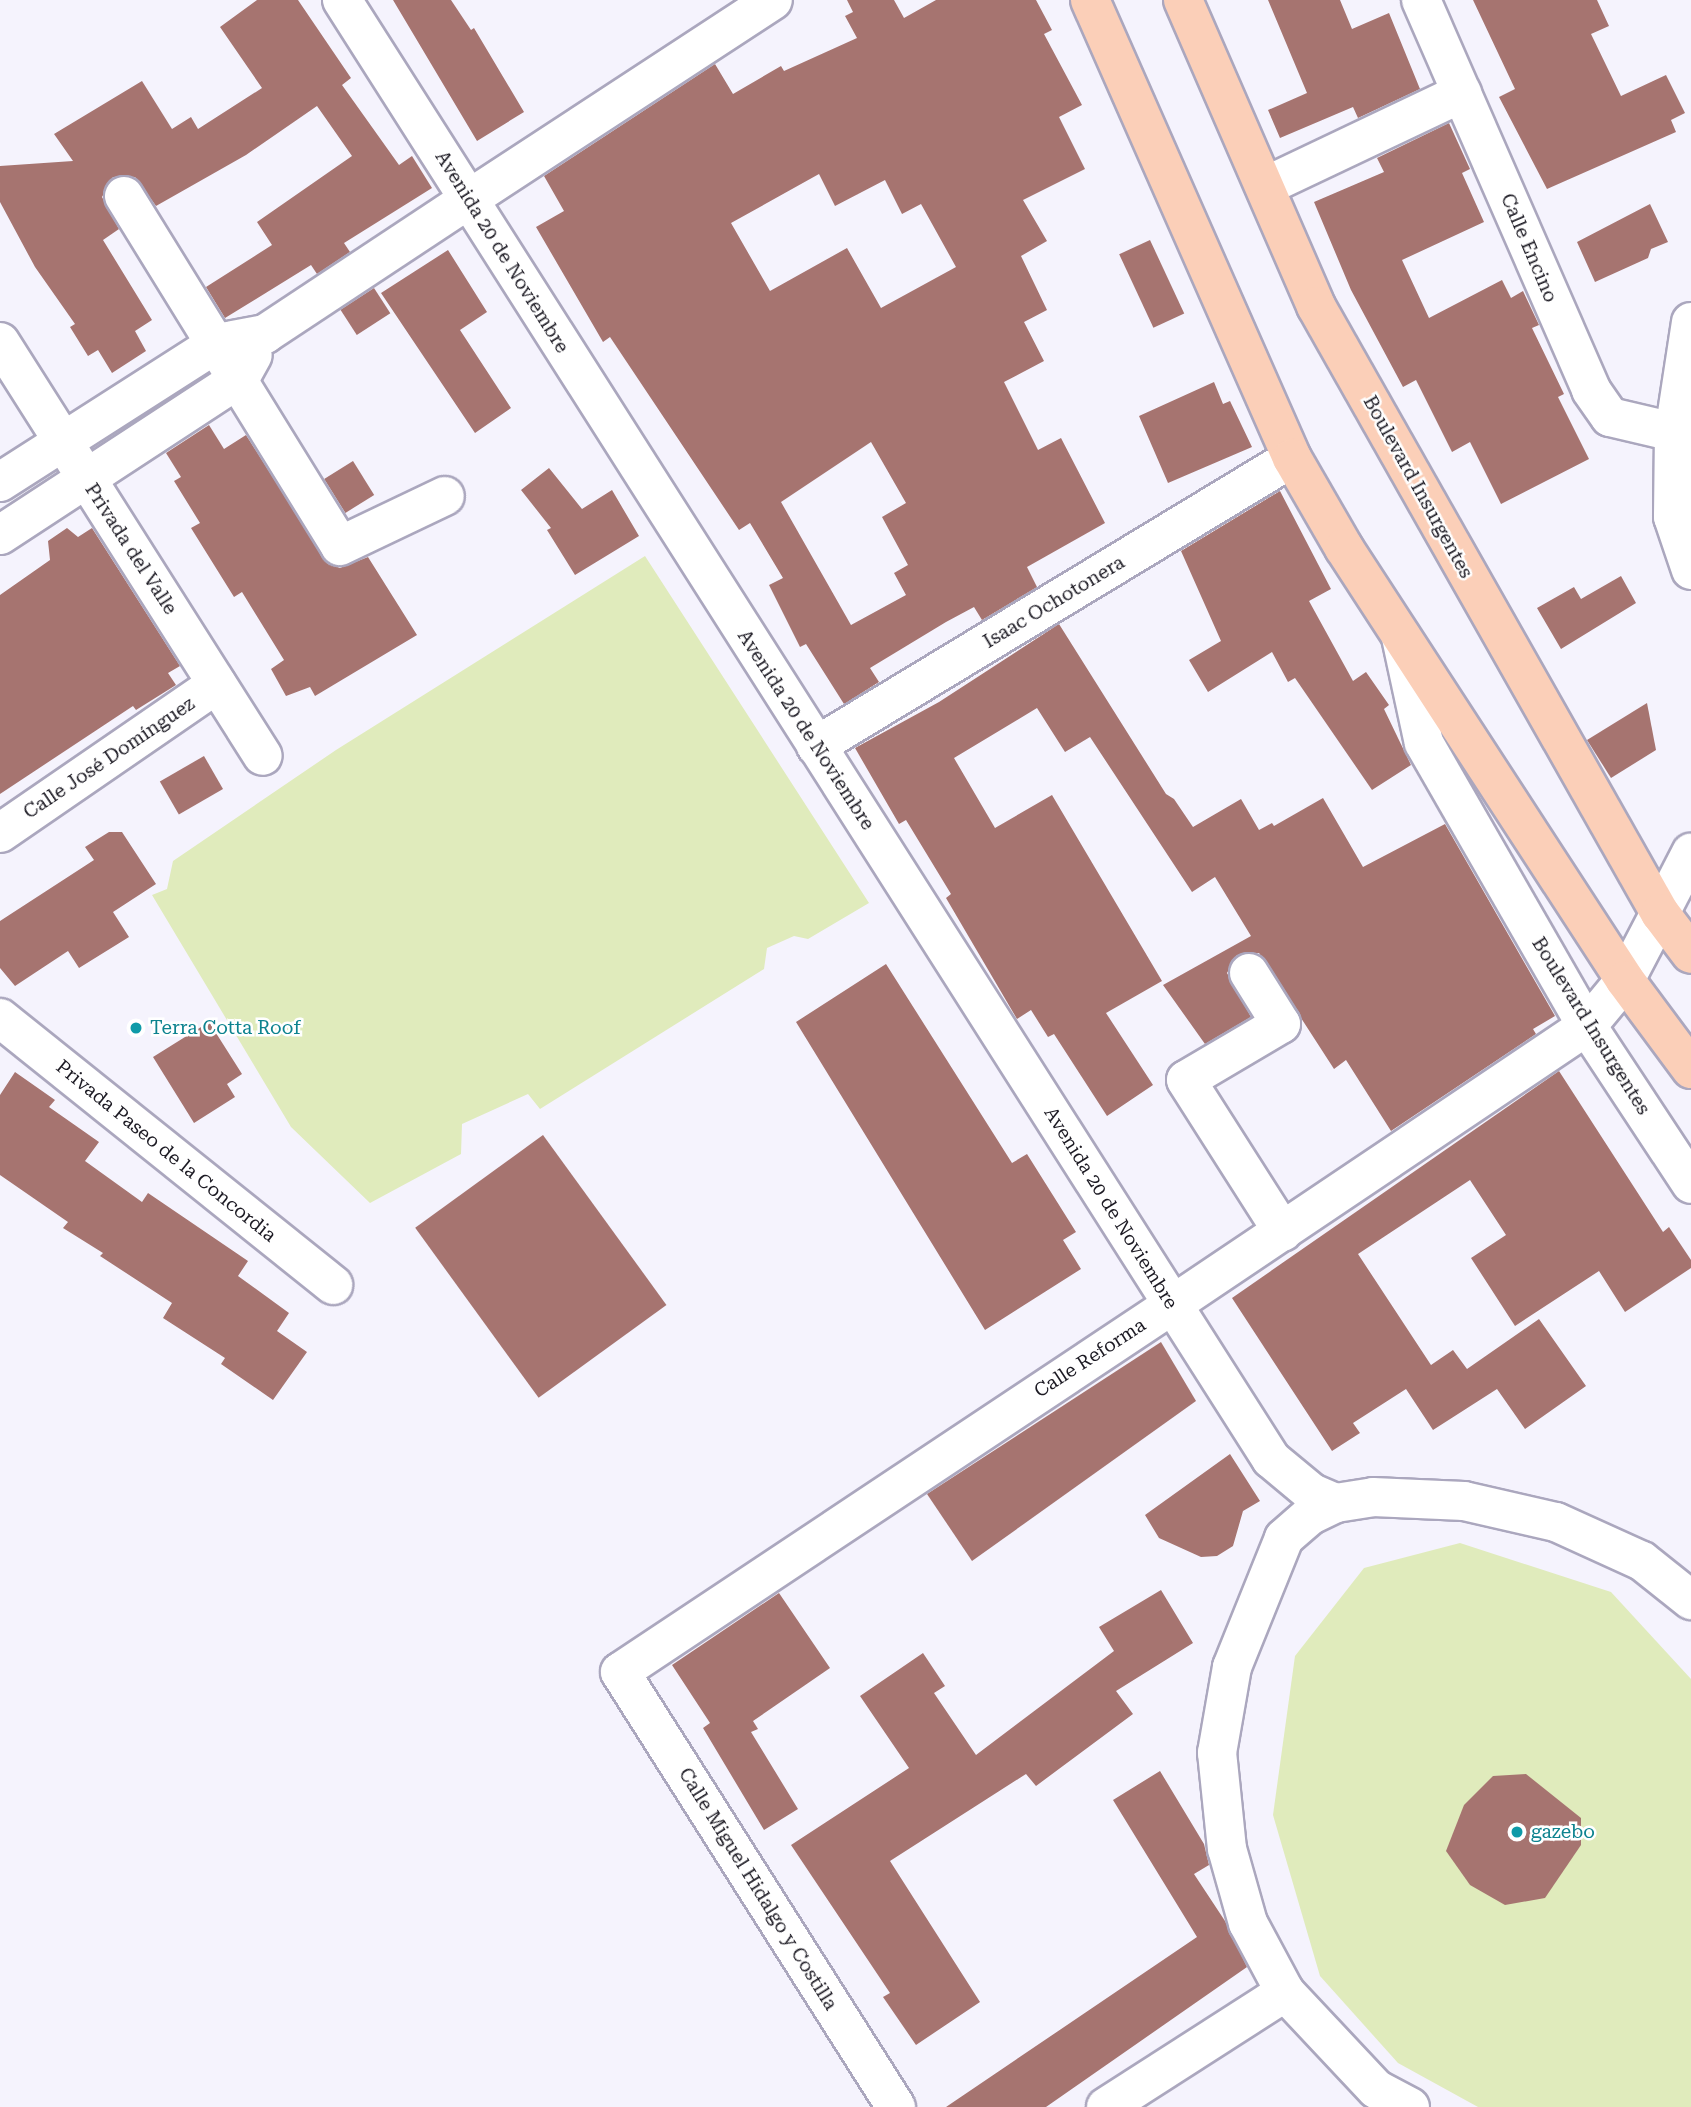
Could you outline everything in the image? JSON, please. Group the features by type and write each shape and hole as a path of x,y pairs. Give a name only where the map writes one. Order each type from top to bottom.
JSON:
{"main road":[{"name":"Boulevard Insurgentes","path":"1090,0 1292,458 1400,635 1625,980 1691,1069"},
{"name":"Boulevard Insurgentes","path":"1182,0 1266,186 1316,306 1660,913 1691,954"}],"street":[{"name":"Avenida 20 de Noviembre","path":"342,0 1271,1460 1312,1493 1336,1503"},
{"path":"0,482 216,343 265,334 773,0"},
{"name":"Calle Encino","path":"1421,0 1591,390 1610,417 1682,434"},
{"path":"1266,186 1462,93"},
{"path":"124,196 240,378 340,547 445,496"},
{"path":"1691,322 1673,517 1691,570"},
{"path":"0,536 240,378 265,334"},
{"name":"Privada del Valle","path":"0,342 263,756"},
{"name":"Isaac Ochotonera","path":"816,746 1292,458"},
{"name":"Boulevard Insurgentes","path":"1400,635 1424,743 1587,1026 1691,1184"},
{"name":"Calle José Domínguez","path":"0,833 217,684"},
{"name":"Calle Reforma","path":"620,1672 1283,1232 1587,1026 1625,980 1691,853"},
{"path":"1250,973 1281,1024 1185,1080 1283,1232"},
{"name":"Privada Paseo de la Concordia","path":"0,1018 333,1285"},
{"name":"Avenida 20 de Noviembre","path":"1271,1460 1284,1538"},
{"path":"1410,2107 1376,2089 1284,1992 1248,1923 1227,1849 1217,1753 1231,1667 1284,1538 1309,1516 1336,1503 1373,1497 1464,1501 1556,1522 1642,1561 1691,1600"},
{"name":"Calle Miguel Hidalgo y Costilla","path":"620,1672 896,2107"},
{"path":"1106,2107 1284,1992"}],"green space":[{"path":"645,556 869,903 808,939 794,936 767,948 764,969 540,1109 528,1094 462,1124 461,1154 370,1203 291,1127 152,895 167,889 173,861 336,750"},
{"path":"1460,1543 1611,1592 1691,1679 1691,2107 1478,2107 1398,2063 1320,1976 1273,1815 1295,1656 1364,1568"}],"building":[{"path":"257,0 298,0 351,78 342,85 399,165 412,156 432,188 344,243 350,252 317,274 311,265 225,318 206,287 272,245 257,222 352,156 317,106 246,155 156,206 135,177 113,177 102,197 119,229 103,240 152,320 135,331 146,351 112,373 98,350 88,356 70,327 75,324 35,267 0,202 0,166 73,161 54,134 142,81 172,129 191,117 198,129 262,88 220,27"},
{"path":"393,0 451,0 471,30 474,28 524,112 477,141"},
{"path":"847,0 894,0 904,18 936,0 1036,0 1052,30 1044,34 1082,105 1059,117 1085,169 1023,200 1047,241 1021,256 1047,310 1024,322 1044,361 1004,382 1038,450 1061,438 1105,523 1027,567 1037,587 982,620 974,607 870,668 879,682 844,704 806,644 800,647 769,585 783,578 750,523 739,530 610,337 603,342 536,227 564,211 544,176 715,64 733,94 781,66 784,71 857,38 845,16 853,12","holes":["819,174 835,206 885,180 902,214 921,204 956,267 881,308 847,248 770,291 731,223","871,442 906,503 882,517 908,565 894,573 906,595 851,625 781,502"]},
{"path":"1268,0 1340,0 1352,29 1389,13 1420,89 1358,118 1353,107 1280,138 1268,110 1307,93"},
{"path":"1473,0 1597,0 1609,26 1591,34 1621,96 1666,75 1685,113 1671,120 1676,132 1547,189 1499,97 1515,89"},
{"path":"1449,123 1470,169 1462,173 1484,222 1402,260 1429,318 1502,280 1511,298 1523,291 1539,325 1532,328 1564,394 1558,397 1589,459 1501,504 1470,442 1452,452 1416,380 1403,387 1351,290 1314,202 1384,172 1377,158"},
{"path":"1650,204 1668,242 1651,249 1648,258 1595,282 1577,242"},
{"path":"1150,240 1184,313 1153,328 1119,254"},
{"path":"448,250 487,312 460,330 511,408 475,433 381,293"},
{"path":"374,288 390,313 357,335 340,310"},
{"path":"1214,382 1223,404 1230,401 1252,447 1168,483 1139,416"},
{"path":"209,425 224,449 246,435 328,564 340,568 368,557 417,635 315,696 310,687 286,696 271,669 284,660 242,592 234,597 191,528 200,523 174,481 181,477 166,453"},
{"path":"353,461 374,495 345,513 324,479"},
{"path":"549,468 582,509 612,490 639,536 575,575 547,530 551,528 521,490"},
{"path":"1280,491 1331,589 1309,601 1353,681 1366,672 1389,705 1384,709 1411,765 1372,790 1295,678 1288,682 1272,652 1208,692 1189,660 1221,641 1181,551"},
{"path":"67,528 78,537 92,528 180,666 168,673 176,685 136,710 133,706 0,794 0,595 50,560 48,541"},
{"path":"1621,576 1636,603 1561,649 1537,608 1574,587 1581,599"},
{"path":"1059,624 1166,794 1174,799 1193,827 1241,799 1259,830 1272,823 1274,826 1323,798 1363,867 1445,824 1555,1016 1533,1029 1536,1034 1391,1131 1346,1060 1334,1069 1259,953 1237,955 1227,973 1251,1017 1205,1044 1163,985 1251,936 1215,877 1192,892 1090,737 1065,752 1037,708 954,758 995,828 1052,795 1162,981 1106,1013 1153,1085 1107,1116 1054,1034 1048,1037 1031,1010 1017,1019 946,898 951,894 906,820 899,824 855,748 939,702"},
{"path":"1647,703 1656,750 1611,778 1587,740"},
{"path":"204,756 223,789 179,814 160,782"},
{"path":"109,832 122,832 156,884 113,912 129,937 79,968 68,951 15,986 0,968 0,921 94,860 85,847"},
{"path":"886,964 1012,1163 1027,1154 1076,1232 1063,1240 1081,1269 985,1330 796,1022"},
{"path":"209,1022 242,1074 227,1084 235,1097 194,1123 153,1057"},
{"path":"1559,1071 1663,1232 1669,1227 1691,1260 1691,1268 1625,1312 1599,1271 1515,1326 1471,1258 1506,1235 1470,1180 1358,1254 1431,1365 1453,1350 1467,1369 1539,1319 1586,1386 1525,1429 1497,1389 1433,1430 1406,1389 1353,1423 1360,1433 1332,1451 1232,1298"},
{"path":"15,1072 55,1100 49,1107 99,1142 85,1161 142,1202 148,1193 248,1261 238,1276 289,1313 277,1331 307,1352 273,1400 221,1364 225,1358 163,1318 172,1303 100,1256 103,1253 63,1228 68,1222 0,1175 0,1095"},
{"path":"543,1135 666,1305 539,1398 415,1228"},
{"path":"1161,1342 1196,1401 972,1561 927,1494"},
{"path":"1230,1454 1260,1501 1243,1511 1233,1546 1217,1556 1201,1557 1159,1538 1145,1515"},
{"path":"1161,1590 1193,1643 1116,1691 1133,1714 1036,1786 1026,1774 890,1861 980,2002 916,2045 883,1997 890,1993 791,1845 909,1768 860,1696 923,1653 945,1686 934,1693 976,1755 1114,1651 1099,1627"},
{"path":"779,1593 830,1668 753,1721 758,1729 751,1732 798,1809 764,1830 703,1728 710,1723 672,1665"},
{"path":"1160,1771 1204,1844 1209,1865 1194,1874 1225,1921 1247,1967 1046,2107 946,2107 1197,1937 1113,1800"},
{"name":"gazebo","path":"1526,1774 1581,1818 1581,1845 1545,1898 1505,1905 1470,1885 1446,1851 1464,1805 1493,1776"}],"place":[{"name":"Terra Cotta Roof","path":"136,1028"},
{"name":"gazebo","path":"1517,1832"}]}
